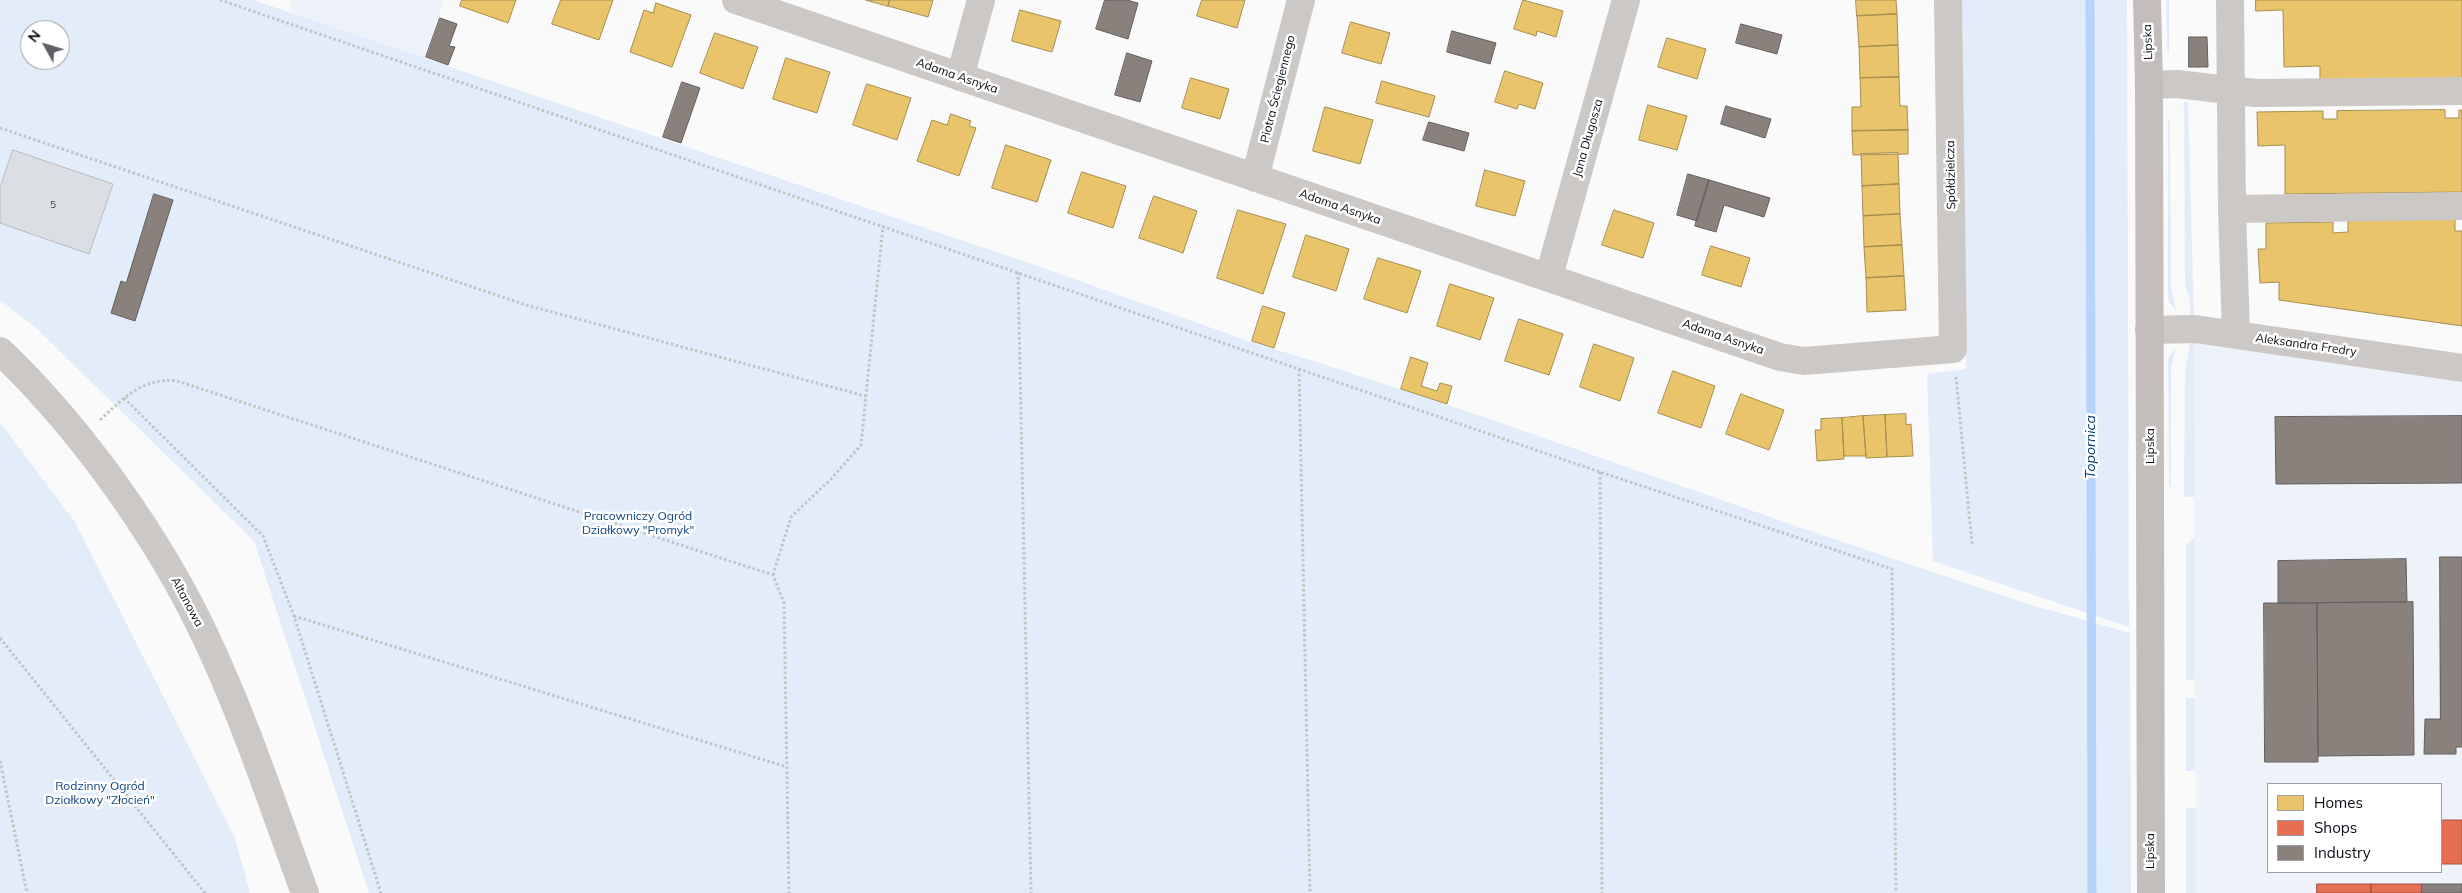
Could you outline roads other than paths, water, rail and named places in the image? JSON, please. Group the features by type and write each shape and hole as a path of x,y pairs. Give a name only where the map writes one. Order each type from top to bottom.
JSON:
{"main road":[{"name":"Lipska","path":"2147,0 2150,330 2150,893"}],"street":[{"name":"Adama Asnyka","path":"736,0 1255,178 1549,276 1790,360 1817,361 1953,349"},
{"path":"960,77 981,0"},
{"name":"Piotra Ściegiennego","path":"1255,178 1301,0"},
{"name":"Jana Długosza","path":"1549,276 1626,0"},
{"name":"Spółdzielcza","path":"1948,0 1953,349"},
{"path":"2230,0 2232,209 2236,335"},
{"path":"2149,85 2177,84 2255,93 2462,91"},
{"path":"2232,209 2462,206"},
{"name":"Aleksandra Fredry","path":"2150,330 2195,329 2462,368"},
{"name":"Altanowa","path":"0,351 20,370 87,449 144,527 180,586 224,676 305,893"}],"waterway":[{"name":"Topornica","path":"2090,0 2092,893"}],"park label":[{"name":"Pracowniczy Ogród Działkowy \"Promyk\"","path":"638,523"},
{"name":"Rodzinny Ogród Działkowy \"Złocień\"","path":"100,793"}]}
